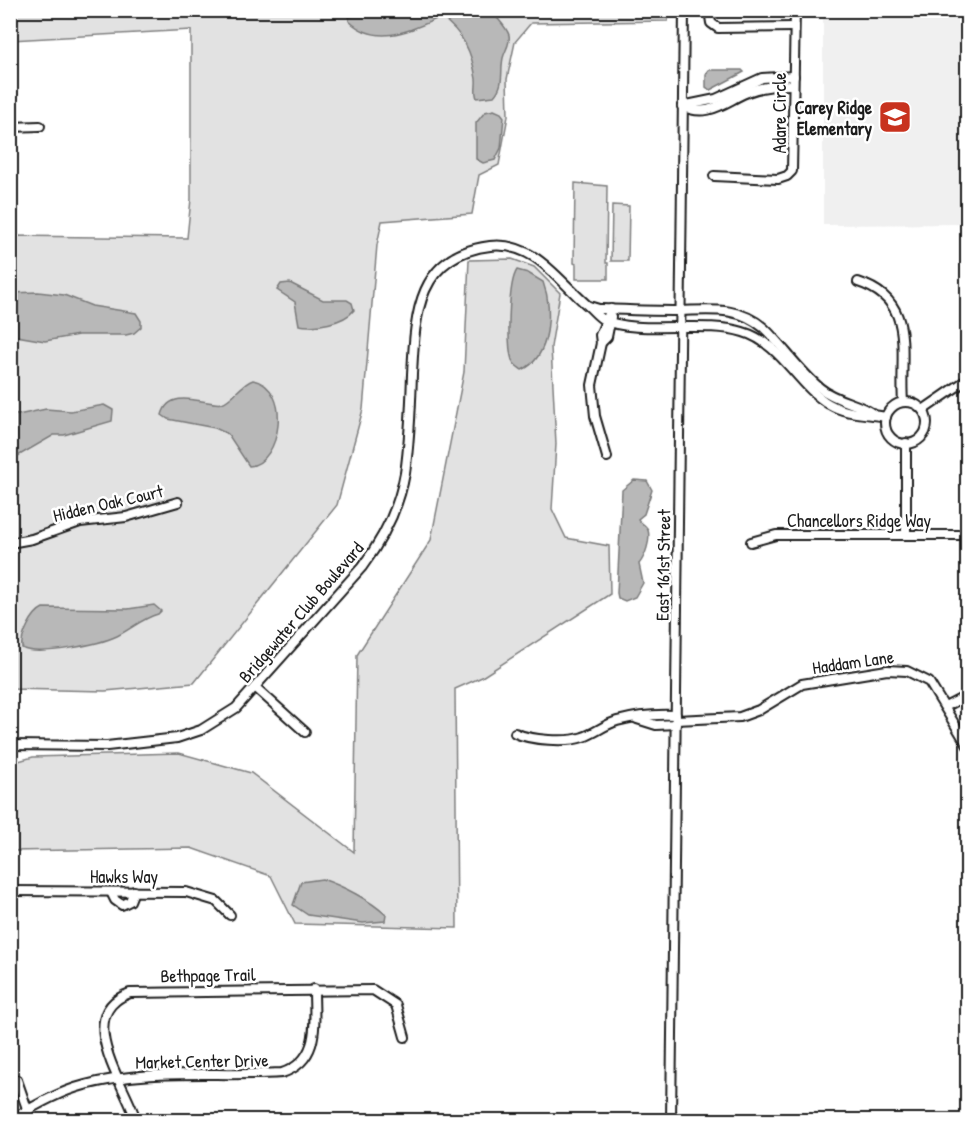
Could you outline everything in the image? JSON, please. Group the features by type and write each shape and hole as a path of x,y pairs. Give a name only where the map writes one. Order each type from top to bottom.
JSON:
{"street":[{"name":"East 161st Street","path":"671,1120 684,10"},
{"path":"709,10 711,23 718,28 794,27"},
{"name":"Adare Circle","path":"714,176 778,179 787,176 792,171 795,10"},
{"path":"682,106 692,111 706,111 743,94 793,80"},
{"path":"10,127 40,126"},
{"name":"Bridgewater Club Boulevard","path":"10,745 107,746 177,738 201,730 236,708 362,567 377,546 393,516 404,476 408,448 417,311 430,279 458,255 492,246 522,251 547,264 587,306 608,321"},
{"path":"858,282 875,287 886,295 899,315 903,402"},
{"path":"587,306 680,311 713,308 746,317 762,327 823,390 838,400 873,414"},
{"path":"607,457 595,416 592,393 594,371 601,343 607,337 611,309"},
{"path":"608,321 742,331 780,356 832,406 860,415 873,414 886,417"},
{"path":"923,410 968,378"},
{"path":"903,402 914,404 923,410 927,421 925,432 917,440 906,443 892,437 886,428 886,417 894,406 903,402"},
{"path":"906,443 906,535"},
{"name":"Hidden Oak Court","path":"10,543 80,522 126,517 178,502"},
{"name":"Chancellors Ridge Way","path":"751,542 776,535 968,535"},
{"name":"Haddam Lane","path":"515,733 528,739 578,739 612,723 649,715 676,720 740,717 759,710 802,684 887,670 907,671 920,676 935,689 968,746"},
{"path":"255,687 305,732"},
{"path":"945,707 968,694"},
{"name":"Hawks Way","path":"10,891 134,891 196,894 223,906 230,915"},
{"path":"111,891 115,900 122,905 130,901 134,891"},
{"name":"Bethpage Trail","path":"136,1120 105,1044 102,1031 108,1010 125,995 138,991 314,989 379,992 396,1005 405,1037"},
{"name":"Market Center Drive","path":"10,1120 63,1092 119,1079 148,1076 282,1074 293,1070 309,1055 314,1043 314,989"},
{"path":"17,1078 31,1120"},
{"name":"Market Center Drive","path":"10,1112 28,1110"}],"shaded area":[{"path":"373,10 492,11 509,35 509,44 503,58 501,82 494,96 477,98 476,79 469,52 461,37 441,17 406,31 383,35 371,34 349,21 349,17"},
{"path":"11,11 668,11 668,21 531,23 515,42 507,79 508,116 499,165 479,175 472,214 382,221 377,245 363,409 337,505 194,683 105,691 11,689 11,236 187,238 191,199 191,30 11,40"},
{"name":"Carey Ridge Elementary","path":"823,11 967,11 967,224 823,225"},
{"path":"709,70 742,70 744,72 710,90 706,87 706,74"},
{"path":"494,110 504,117 501,148 495,160 483,163 476,159 476,123 485,112"},
{"path":"575,183 607,186 606,263 608,263 608,279 576,279 576,264 574,263"},
{"path":"612,205 629,206 628,261 611,261"},
{"path":"512,259 534,267 560,293 551,347 556,444 552,509 566,538 609,546 610,594 482,677 455,689 457,928 295,924 271,876 191,848 11,851 11,763 33,757 179,753 251,773 354,852 357,655 431,540 464,372 469,260"},
{"path":"517,270 528,273 543,282 548,305 544,344 532,364 522,370 512,360 509,341 510,300"},
{"path":"290,283 323,300 347,300 352,303 354,310 329,324 299,325 295,302 277,290 281,284"},
{"path":"38,292 64,295 92,306 136,313 141,321 141,327 134,333 126,335 78,335 45,341 11,335 11,293"},
{"path":"253,380 266,386 274,397 278,410 275,440 269,453 260,462 249,466 228,434 215,428 168,419 162,415 166,406 181,399 222,403"},
{"path":"104,405 113,410 112,421 64,435 54,435 11,460 11,414 18,415 46,409 71,411"},
{"path":"634,480 647,481 652,490 644,514 638,519 647,528 649,539 639,564 643,583 635,597 625,601 618,598 617,593 622,490"},
{"path":"154,605 161,611 158,614 109,639 84,646 55,650 41,651 22,648 28,626 43,608 128,609"},
{"path":"322,879 372,904 386,915 385,921 363,923 308,915 293,905 301,882"}],"place":[{"name":"Carey Ridge Elementary","path":"895,117"}]}
